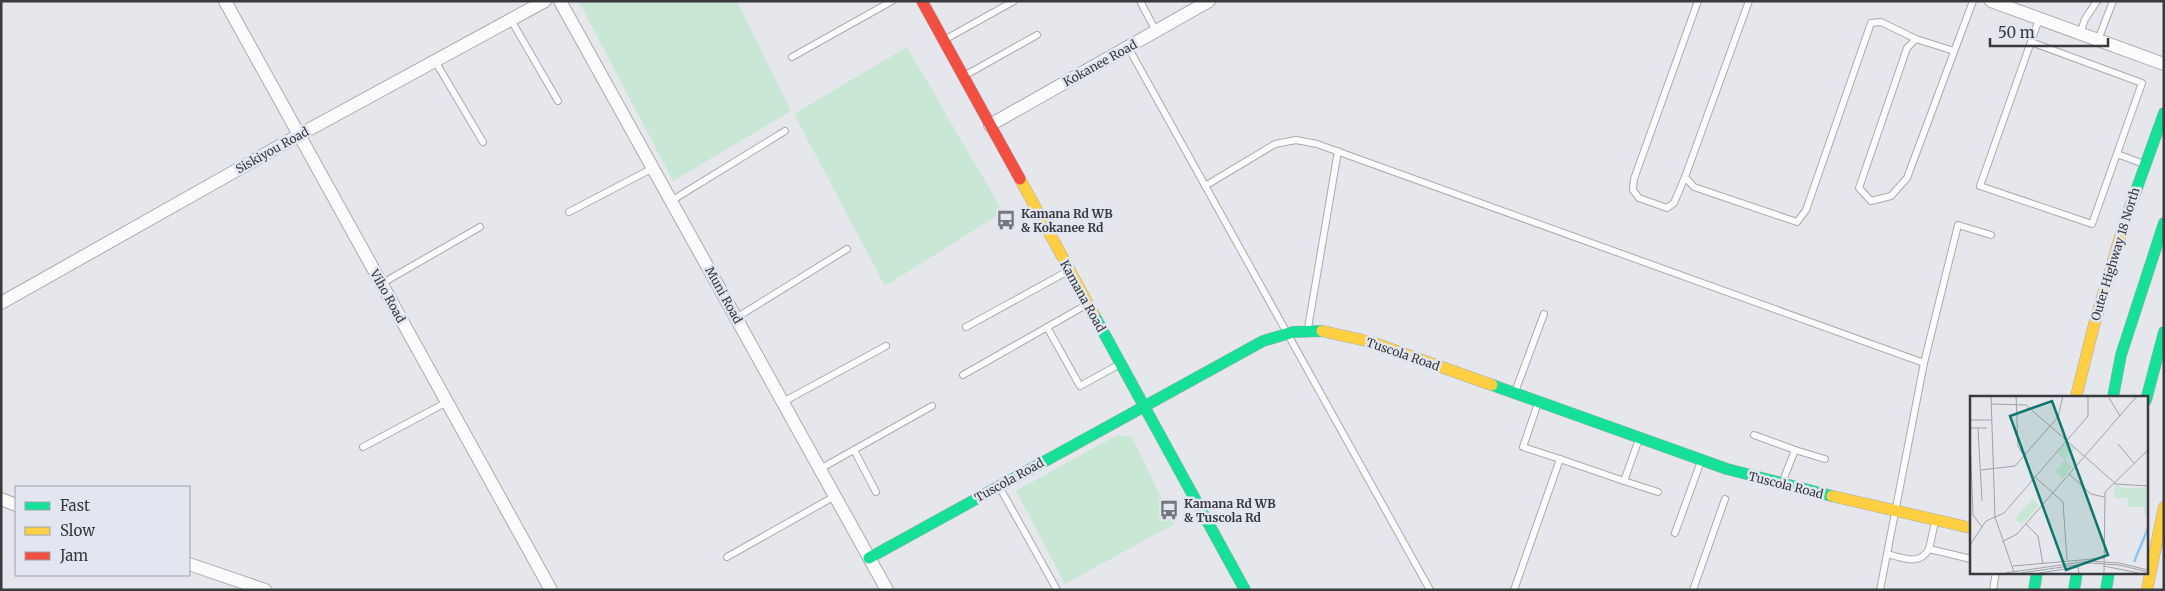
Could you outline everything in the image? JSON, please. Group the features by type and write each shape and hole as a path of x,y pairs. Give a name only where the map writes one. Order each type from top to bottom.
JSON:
{"street":[{"name":"Viho Road","path":"225,1 551,590"},
{"name":"Siskiyou Road","path":"1,303 299,135 545,1"},
{"name":"Muni Road","path":"560,1 887,590"},
{"name":"Kamana Road","path":"922,1 1142,406 1245,590"},
{"name":"Kokanee Road","path":"990,125 1209,1"},
{"path":"1990,1 2164,64"},
{"name":"Outer Highway 18 North","path":"2076,396 2105,283 2144,164 2164,112"},
{"path":"2113,396 2122,355 2164,223"},
{"name":"Tuscola Road","path":"869,558 1263,340 1286,332 1308,328 1371,342 1701,460 1782,485 1970,528"},
{"path":"2147,396 2164,332"},
{"path":"1,499 15,504"},
{"path":"2147,590 2164,507"},
{"path":"190,564 265,590"},
{"path":"2034,590 2037,574"},
{"path":"2074,590 2077,574"},
{"path":"2106,590 2110,574"}],"lane":[{"path":"792,57 892,1"},
{"path":"943,40 1014,1"},
{"path":"1140,1 1156,32"},
{"path":"1698,1 1634,179 1633,190 1639,198 1667,208 1674,203 1685,177 1749,1"},
{"path":"1916,39 1907,48 1859,188 1872,201 1891,196 1907,178 1973,1"},
{"path":"2080,34 2085,19 2097,1"},
{"path":"2098,40 2114,1"},
{"path":"2031,42 2142,84 2092,224 1980,186 2031,42 2040,19"},
{"path":"511,20 558,101"},
{"path":"1685,177 1694,187 1797,222 1806,210 1871,23 1881,22 1916,39 1954,51"},
{"path":"963,76 1038,36"},
{"path":"1128,47 1430,590"},
{"path":"435,61 483,142"},
{"path":"671,201 785,131"},
{"path":"1205,186 1261,151 1287,141 1296,140 1317,144 1924,363"},
{"path":"1308,328 1338,151"},
{"path":"2117,154 2144,164"},
{"path":"569,212 653,168"},
{"path":"1880,590 1924,363 1958,225 1991,235"},
{"path":"381,284 480,227"},
{"path":"736,318 847,249"},
{"path":"966,327 1069,270"},
{"path":"963,375 1087,304"},
{"path":"1515,393 1544,314"},
{"path":"1047,327 1080,386 1120,364"},
{"path":"783,402 886,346"},
{"path":"363,447 447,402"},
{"path":"1538,402 1522,447 1658,492"},
{"path":"820,469 932,406"},
{"path":"1754,435 1825,460"},
{"path":"1624,481 1640,438"},
{"path":"854,450 876,492"},
{"path":"1782,485 1795,450"},
{"path":"1514,590 1560,460"},
{"path":"1675,533 1701,460"},
{"path":"998,486 1057,590"},
{"path":"727,557 835,496"},
{"path":"1693,590 1725,499"},
{"path":"1887,554 1918,560 1924,558 1929,550 1935,520"},
{"path":"1929,550 1970,559"},
{"path":"1993,590 1996,574"}],"green space":[{"path":"737,1 791,111 673,181 579,2"},
{"path":"907,47 1003,212 885,286 794,114"},
{"path":"1117,435 1132,437 1174,524 1065,584 1016,491"}],"traffic: fast":[{"path":"2124,224 2164,113"},
{"path":"2113,396 2121,355 2164,223"},
{"path":"1094,315 1245,590"},
{"path":"869,558 1263,341 1293,332 1322,331"},
{"path":"2147,396 2164,332"},
{"path":"1492,385 1727,469 1832,496"},
{"path":"2034,590 2037,574"},
{"path":"2074,590 2077,574"},
{"path":"2106,590 2109,574"}],"traffic: slow":[{"path":"1020,179 1094,315"},
{"path":"2076,396 2094,325 2124,224"},
{"path":"1322,331 1371,342 1492,385"},
{"path":"1832,496 1970,528"},
{"path":"2147,590 2164,507"}],"traffic: jam":[{"path":"922,1 1020,179"}],"place":[{"name":"Kamana Rd WB & Kokanee Rd","path":"1006,220"},
{"name":"Kamana Rd WB & Tuscola Rd","path":"1169,510"}]}
